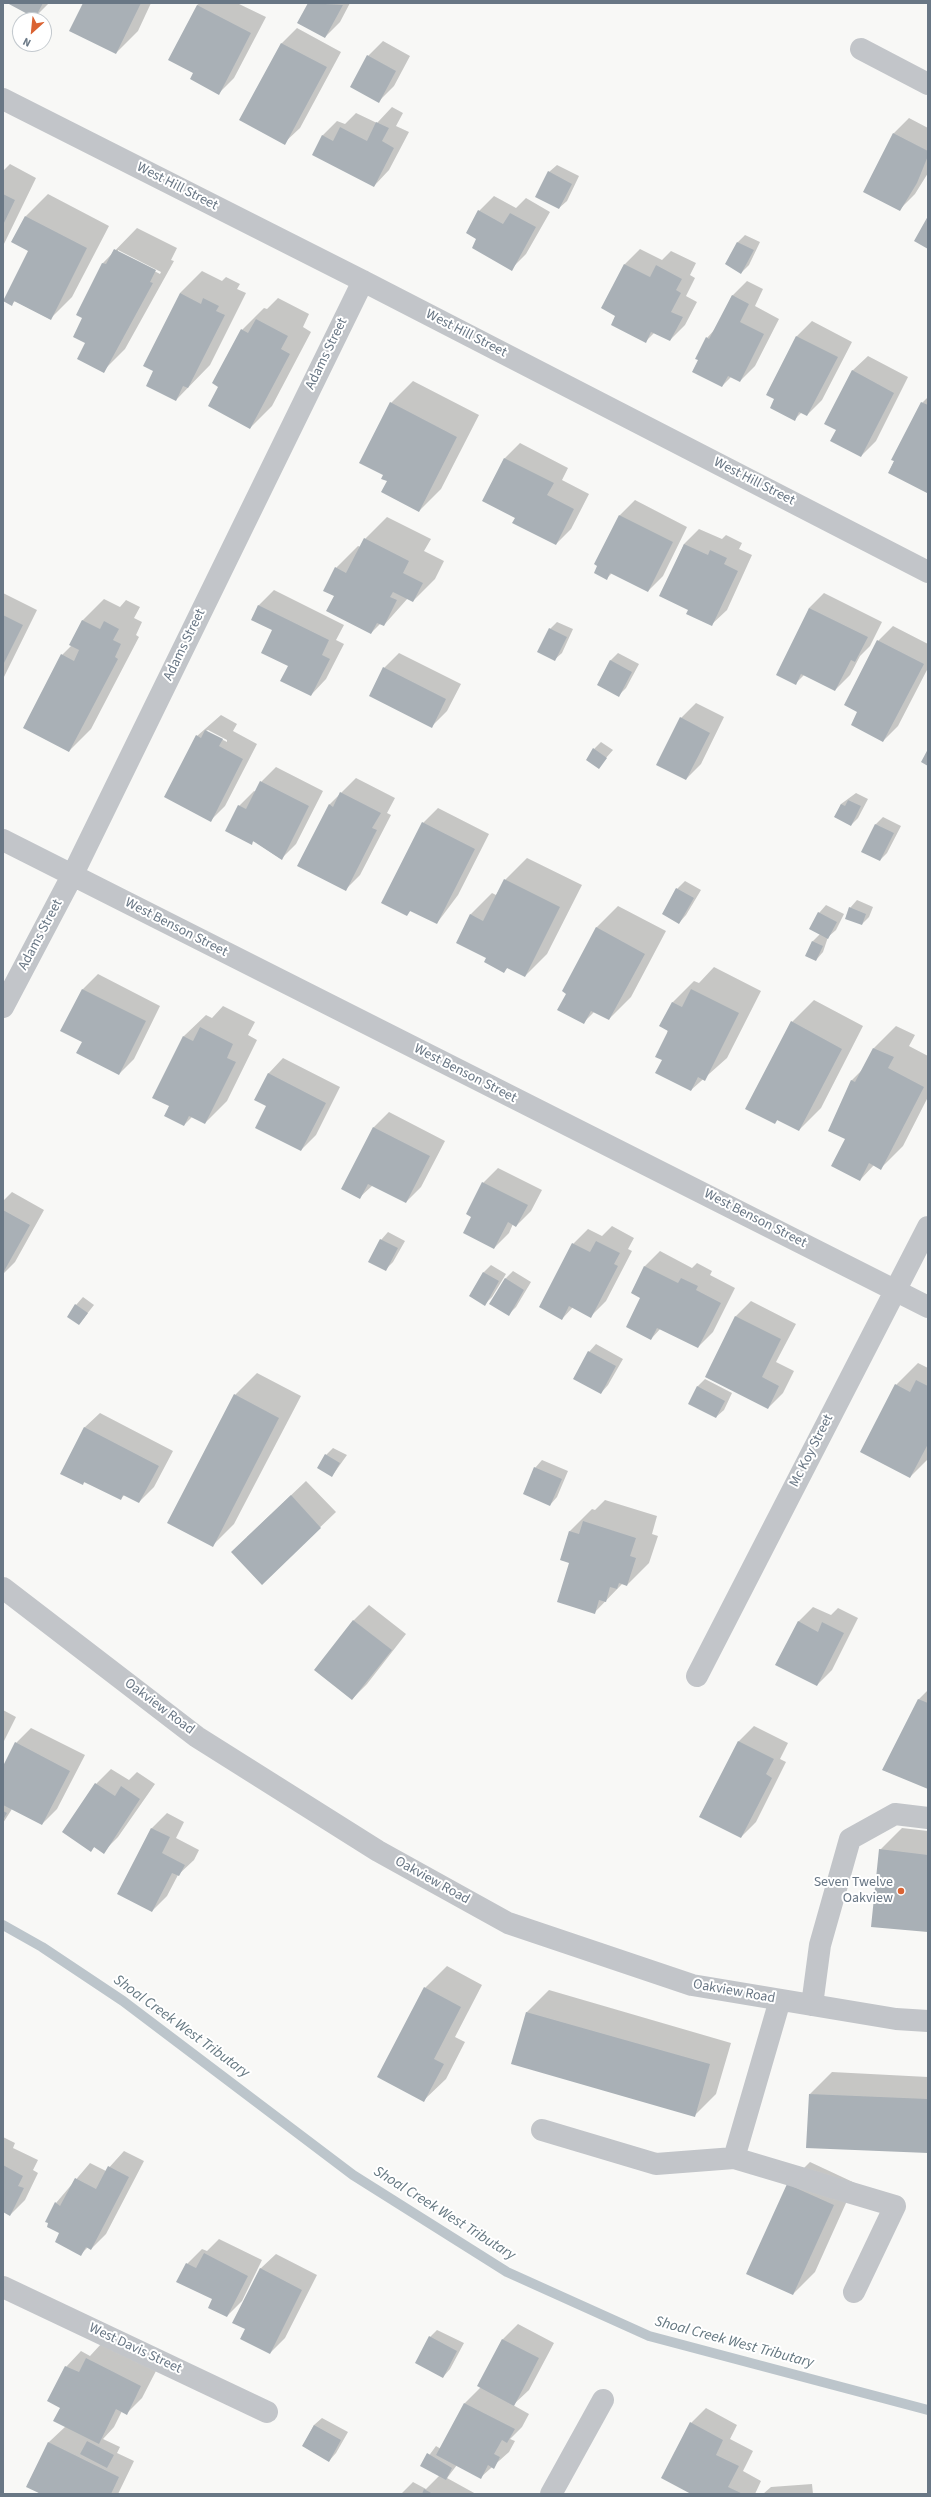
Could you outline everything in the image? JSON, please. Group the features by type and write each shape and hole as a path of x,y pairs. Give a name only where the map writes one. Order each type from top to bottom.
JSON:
{"street":[{"path":"861,49 928,84"},
{"name":"West Hill Street","path":"3,99 363,281 928,572"},
{"name":"Adams Street","path":"3,1007 72,876 363,281"},
{"name":"West Benson Street","path":"3,840 928,1307"},
{"name":"Mc Koy Street","path":"697,1676 928,1227"},
{"name":"Oakview Road","path":"3,1588 197,1737 378,1851 508,1922 692,1985 896,2019 928,2021"},
{"path":"812,2005 820,1945 850,1839 895,1814 928,1818"},
{"path":"734,2158 780,2000"},
{"path":"542,2130 656,2164 734,2158 895,2206 854,2292"},
{"name":"West Davis Street","path":"4,2292 267,2412"},
{"path":"551,2494 603,2400"}],"building":[{"path":"7,3 43,3 38,12 24,12"},
{"path":"83,3 141,3 116,54 69,31"},
{"path":"308,3 343,5 325,38 297,23"},
{"path":"197,5 251,33 219,95 190,79 193,73 168,60"},
{"path":"281,43 327,67 285,145 239,120"},
{"path":"367,55 396,71 379,103 350,87"},
{"path":"376,122 389,128 382,141 394,148 374,187 312,155 322,135 333,141 340,127 367,141"},
{"path":"893,133 928,151 928,156 917,183 900,211 863,192"},
{"path":"548,171 572,184 559,209 535,197"},
{"path":"3,194 15,200 3,225"},
{"path":"478,210 503,224 510,213 536,227 512,271 472,248 476,239 466,233"},
{"path":"25,216 87,248 51,320 14,301 12,306 3,301 28,251 11,242"},
{"path":"928,216 928,249 914,241"},
{"path":"737,242 754,250 741,274 725,264"},
{"path":"114,249 156,270 150,282 153,283 104,373 77,359 85,343 73,337 82,318 76,315 102,263 106,264"},
{"path":"624,264 650,277 656,265 682,279 676,290 681,293 671,312 683,317 670,341 651,332 646,343 611,325 615,316 601,308"},
{"path":"180,293 201,304 203,298 219,306 216,311 225,315 188,388 183,386 176,401 146,386 153,371 143,366"},
{"path":"732,295 749,304 740,322 764,334 740,382 728,376 722,387 692,372 698,360 695,359 706,337 709,339"},
{"path":"256,319 288,336 281,349 290,354 250,429 208,406 218,387 212,383 241,329 248,333"},
{"path":"796,336 838,357 807,416 799,412 795,421 770,408 774,399 766,395"},
{"path":"852,370 894,393 861,457 830,441 836,430 824,424"},
{"path":"390,402 457,437 419,512 381,492 387,481 381,479 383,475 359,463"},
{"path":"921,402 928,405 927,493 888,473 894,461 891,460"},
{"path":"504,458 554,483 547,495 574,509 556,545 512,523 515,518 482,501"},
{"path":"619,515 673,542 648,592 610,573 607,580 594,573 597,566 594,564"},
{"path":"364,538 409,561 403,573 423,583 413,602 393,592 390,597 397,600 384,626 377,623 371,634 326,611 334,596 323,591 335,567 346,573"},
{"path":"684,544 708,555 710,550 727,558 724,564 738,571 712,626 686,614 688,610 659,596"},
{"path":"258,605 329,640 322,655 330,659 311,696 280,681 288,666 261,653 272,630 251,620"},
{"path":"809,608 868,637 855,662 851,660 835,691 801,674 796,685 776,675"},
{"path":"3,615 23,625 3,665"},
{"path":"82,620 100,629 104,621 119,629 113,640 121,644 115,657 118,659 69,752 23,728 61,654 74,661 79,650 69,645"},
{"path":"549,628 567,637 555,661 537,652"},
{"path":"877,640 924,664 883,742 851,725 857,712 844,705"},
{"path":"610,660 632,672 619,697 597,685"},
{"path":"383,667 446,699 432,728 369,696"},
{"path":"680,717 710,733 686,780 656,765"},
{"path":"205,730 223,739 219,746 243,759 211,822 164,797 196,735 201,738"},
{"path":"593,748 607,758 599,769 586,760"},
{"path":"928,749 928,766 921,762"},
{"path":"260,781 309,806 282,860 253,841 252,845 225,831 238,805 246,809"},
{"path":"340,792 381,813 372,828 377,830 346,891 297,866 329,804 333,807"},
{"path":"848,800 861,806 851,826 834,817 841,804 845,806"},
{"path":"422,822 475,849 437,924 410,911 407,916 381,903"},
{"path":"875,824 894,833 880,861 861,852"},
{"path":"504,879 560,907 525,977 507,968 504,973 484,962 486,958 456,943 470,914 483,921"},
{"path":"676,888 694,898 679,924 662,914"},
{"path":"849,907 866,914 862,925 845,919"},
{"path":"818,912 837,922 828,939 809,929"},
{"path":"596,927 645,954 609,1020 591,1011 584,1024 557,1010 566,994 562,991"},
{"path":"812,941 823,946 816,961 805,956"},
{"path":"82,989 146,1021 119,1075 76,1053 82,1042 60,1031"},
{"path":"691,989 739,1013 705,1081 698,1077 691,1091 655,1073 662,1060 655,1057 668,1031 659,1026 672,1002 682,1007"},
{"path":"791,1021 842,1049 799,1131 777,1120 775,1124 745,1109"},
{"path":"200,1027 233,1044 227,1058 236,1062 205,1124 189,1116 184,1126 164,1116 169,1106 152,1098 183,1036 193,1041"},
{"path":"873,1048 894,1057 888,1068 924,1087 881,1170 869,1163 860,1181 831,1166 845,1139 828,1131 851,1080 855,1082"},
{"path":"268,1073 326,1103 301,1151 255,1128 266,1106 254,1100"},
{"path":"373,1127 430,1156 406,1203 368,1184 360,1199 341,1189"},
{"path":"482,1182 528,1205 516,1227 508,1222 494,1249 463,1233 471,1217 466,1214"},
{"path":"3,1210 30,1225 3,1273"},
{"path":"380,1239 398,1248 386,1271 368,1262"},
{"path":"596,1241 620,1253 614,1264 618,1266 591,1318 569,1306 562,1320 539,1307 572,1243 590,1252"},
{"path":"644,1266 678,1283 681,1278 698,1286 696,1290 721,1303 698,1348 657,1328 651,1340 626,1327 640,1298 631,1293"},
{"path":"483,1272 499,1281 485,1306 469,1296"},
{"path":"505,1278 524,1290 509,1316 489,1304"},
{"path":"75,1304 88,1313 79,1325 67,1317"},
{"path":"735,1316 781,1339 762,1377 779,1386 768,1409 705,1377"},
{"path":"588,1351 616,1366 601,1394 573,1379"},
{"path":"916,1380 928,1386 928,1444 910,1478 860,1452 895,1384 910,1392"},
{"path":"697,1386 725,1401 716,1418 688,1404"},
{"path":"234,1394 279,1418 213,1547 167,1523"},
{"path":"84,1427 159,1466 139,1503 123,1495 121,1500 84,1482 83,1485 60,1474"},
{"path":"325,1454 340,1463 332,1477 317,1468"},
{"path":"534,1467 562,1479 550,1506 523,1494"},
{"path":"291,1495 321,1528 262,1585 231,1552"},
{"path":"583,1521 636,1538 630,1556 636,1558 627,1586 619,1583 617,1589 610,1587 606,1602 599,1600 595,1614 557,1602 569,1563 560,1560 569,1531 579,1534"},
{"path":"353,1620 392,1650 352,1700 314,1670"},
{"path":"798,1621 818,1632 822,1622 844,1633 817,1686 775,1665"},
{"path":"918,1699 928,1703 928,1789 882,1770"},
{"path":"738,1741 774,1759 766,1774 772,1778 741,1838 699,1817"},
{"path":"15,1742 70,1771 42,1825 3,1805 3,1766"},
{"path":"95,1783 115,1796 121,1786 140,1799 104,1854 94,1847 91,1852 62,1832"},
{"path":"3,1811 7,1813 3,1820"},
{"path":"151,1828 170,1837 162,1853 185,1865 179,1876 172,1873 152,1912 117,1894"},
{"name":"Seven Twelve Oakview","path":"879,1849 928,1855 928,1932 871,1927"},
{"path":"424,1987 461,2007 434,2059 444,2064 424,2102 377,2077"},
{"path":"526,2012 710,2064 695,2117 511,2064"},
{"path":"809,2094 928,2099 928,2153 806,2148"},
{"path":"3,2165 23,2176 18,2186 24,2188 10,2216 3,2212"},
{"path":"108,2166 129,2177 91,2250 86,2247 81,2256 55,2242 59,2233 47,2227 48,2223 45,2222 55,2202 60,2206 75,2178 96,2189"},
{"path":"787,2184 834,2205 793,2295 746,2274"},
{"path":"204,2253 248,2276 227,2317 208,2308 212,2299 176,2282 186,2263 196,2268"},
{"path":"260,2268 302,2290 270,2354 240,2339 245,2329 232,2323"},
{"path":"429,2336 457,2351 443,2378 415,2363"},
{"path":"502,2339 539,2358 514,2406 477,2386"},
{"path":"86,2358 141,2386 127,2415 116,2409 99,2444 53,2421 60,2408 47,2401 65,2366 79,2372"},
{"path":"464,2403 515,2429 507,2443 502,2440 494,2454 500,2457 494,2469 488,2465 481,2479 436,2455"},
{"path":"690,2422 723,2440 716,2455 739,2466 728,2487 743,2494 691,2494 661,2478"},
{"path":"314,2425 341,2440 329,2462 302,2446"},
{"path":"87,2441 114,2455 107,2468 80,2454"},
{"path":"48,2442 119,2477 111,2494 41,2494 26,2487"},
{"path":"427,2453 452,2468 446,2480 420,2466"},
{"path":"424,2489 433,2494 422,2494"}],"waterway":[{"name":"Shoal Creek West Tributary","path":"3,1925 42,1947 123,2001 353,2175 507,2272 649,2336 928,2410"}],"place":[{"name":"Seven Twelve Oakview","path":"901,1891"}]}
